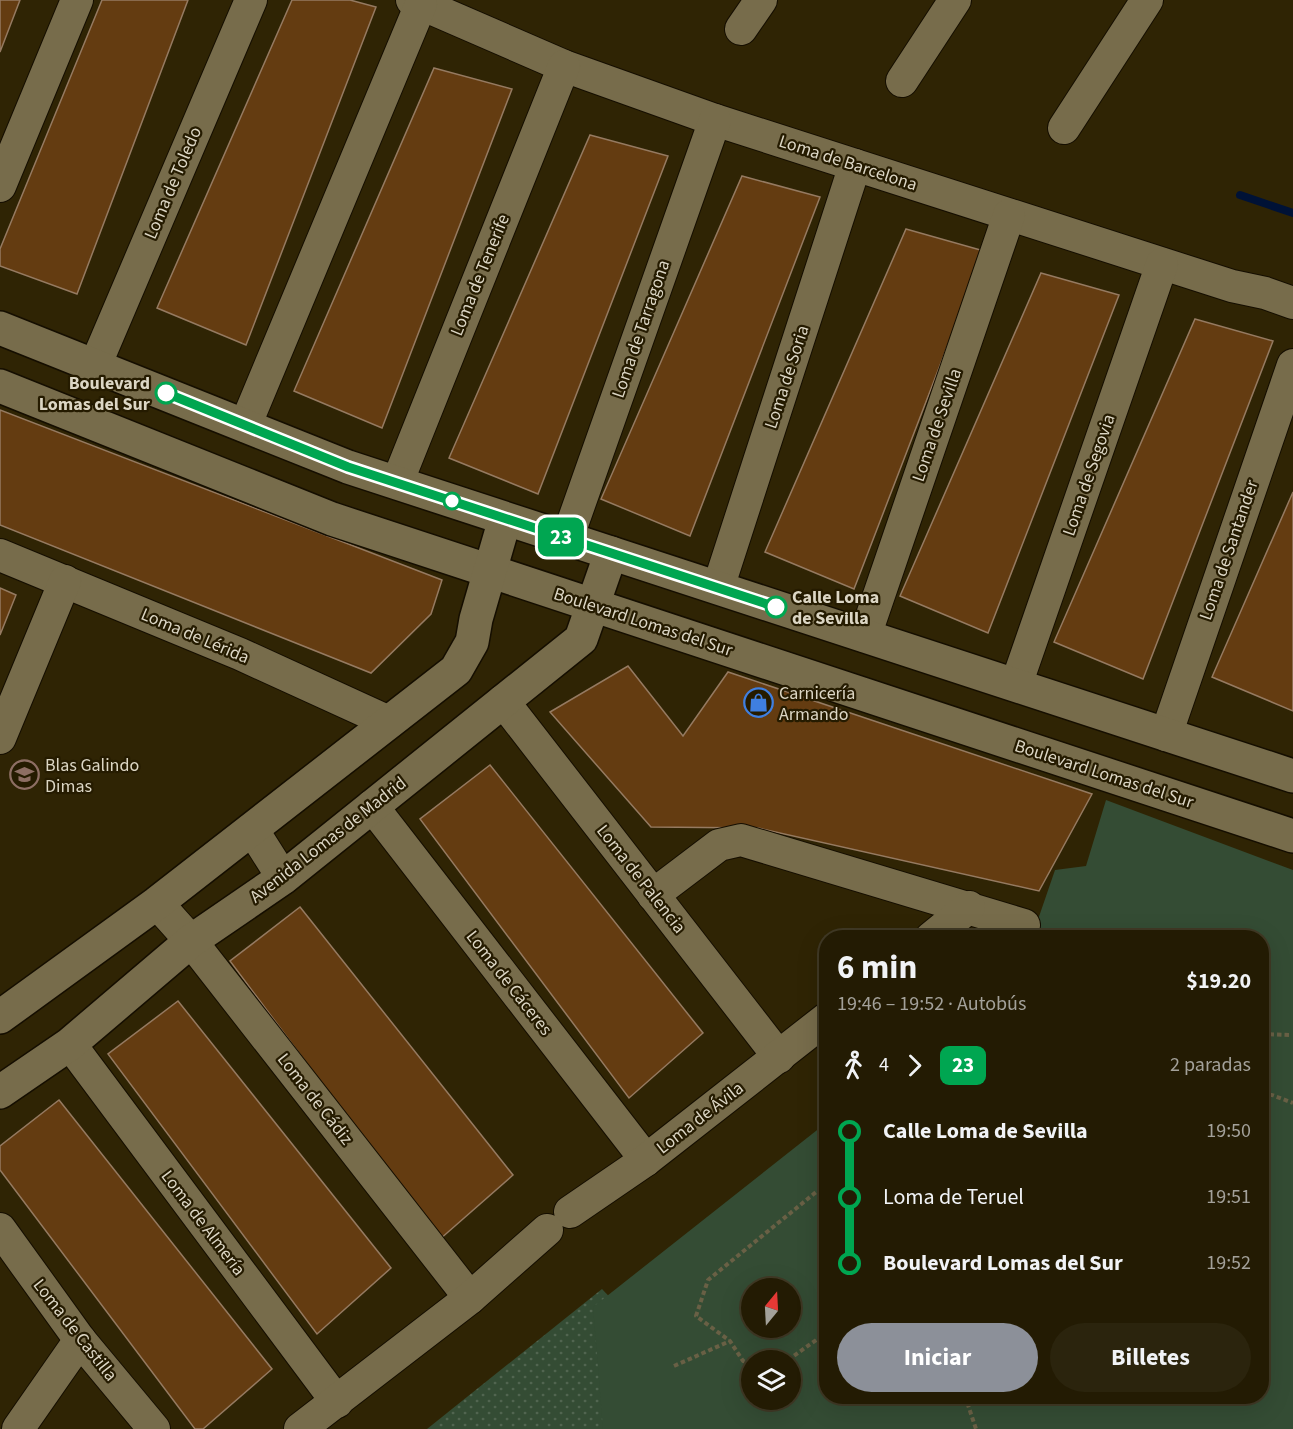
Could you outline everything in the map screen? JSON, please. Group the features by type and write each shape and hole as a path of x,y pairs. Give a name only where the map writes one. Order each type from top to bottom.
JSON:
{"street":[{"path":"0,186 77,0"},
{"name":"Loma de Toledo","path":"95,366 251,0"},
{"path":"741,29 761,0"},
{"path":"902,81 955,0"},
{"path":"1064,129 1147,0"},
{"path":"245,426 417,2"},
{"name":"Loma de Barcelona","path":"417,2 564,66 715,120 1162,264 1293,303"},
{"name":"Loma de Tenerife","path":"397,483 564,66"},
{"name":"Loma de Tarragona","path":"567,539 715,120"},
{"name":"Loma de Soria","path":"718,588 855,165"},
{"name":"Loma de Sevilla","path":"865,636 1009,215"},
{"name":"Loma de Segovia","path":"1016,685 1162,264"},
{"path":"0,328 348,467 1293,776"},
{"name":"Loma de Santander","path":"1166,735 1293,364"},
{"name":"Boulevard Lomas del Sur","path":"0,386 332,519 1293,836"},
{"path":"0,1017 157,903 456,670 472,642 476,619 505,519"},
{"name":"Avenida Lomas de Madrid","path":"0,1092 70,1044 191,941 283,878 581,639 611,553"},
{"name":"Loma de Lérida","path":"0,555 240,654 389,722"},
{"path":"0,738 65,581"},
{"name":"Loma de Palencia","path":"503,701 778,1057"},
{"name":"Loma de Cáceres","path":"372,806 646,1160"},
{"path":"252,829 283,878"},
{"path":"653,895 718,845 741,840 1024,925"},
{"name":"Loma de Cádiz","path":"157,903 191,941 470,1298"},
{"path":"941,930 969,907"},
{"name":"Loma de Ávila","path":"300,1429 470,1298 559,1221 646,1160 819,1025"},
{"name":"Loma de Almería","path":"70,1044 337,1402"},
{"name":"Loma de Castilla","path":"0,1229 80,1340 154,1429"},
{"path":"18,1429 80,1340"}],"path":[{"path":"1269,1034 1292,1035"},
{"path":"1269,1095 1293,1103"},
{"path":"741,1358 729,1341 696,1316 708,1280 819,1190"},
{"path":"801,1351 819,1338"},
{"path":"674,1366 729,1341"},
{"path":"968,1404 976,1429"}],"green space":[{"path":"1106,800 1293,870 1293,1429 603,1429 593,1307 819,1129 819,1404 1269,1404 1269,930 1034,930 1055,870 1086,866"},
{"path":"602,1289 619,1307 615,1429 427,1429"}],"building":[{"path":"0,0 20,0 0,52"},
{"path":"102,0 188,0 77,294 0,266 0,249"},
{"path":"292,0 350,0 376,7 246,345 157,308"},
{"path":"434,68 512,89 382,428 294,391"},
{"path":"590,135 668,156 538,494 449,458"},
{"path":"742,176 820,197 690,536 601,499"},
{"path":"906,229 984,251 854,589 765,552"},
{"path":"1041,273 1119,295 988,633 900,596"},
{"path":"1195,319 1273,341 1143,679 1054,642"},
{"path":"0,410 442,580 431,614 371,673 0,525"},
{"path":"1293,492 1293,711 1212,677"},
{"path":"0,588 16,595 0,635"},
{"path":"628,666 683,736 728,672 1092,794 1039,891 758,828 651,827 550,712"},
{"path":"490,765 703,1033 629,1098 420,819"},
{"path":"300,907 513,1175 439,1240 230,961"},
{"path":"178,1001 391,1268 317,1334 108,1054"},
{"path":"59,1100 272,1369 203,1429 195,1429 0,1170 0,1146"}],"waterway":[{"path":"1240,195 1293,213"}],"bus line":[{"name":"23","path":"166,393 348,467 776,607"}],"place":[{"name":"Boulevard Lomas del Sur","path":"166,393"},
{"name":"Calle Loma de Sevilla","path":"776,607"},
{"name":"Carnicería Armando","path":"758,703"},
{"name":"Blas Galindo Dimas","path":"24,775"}]}
